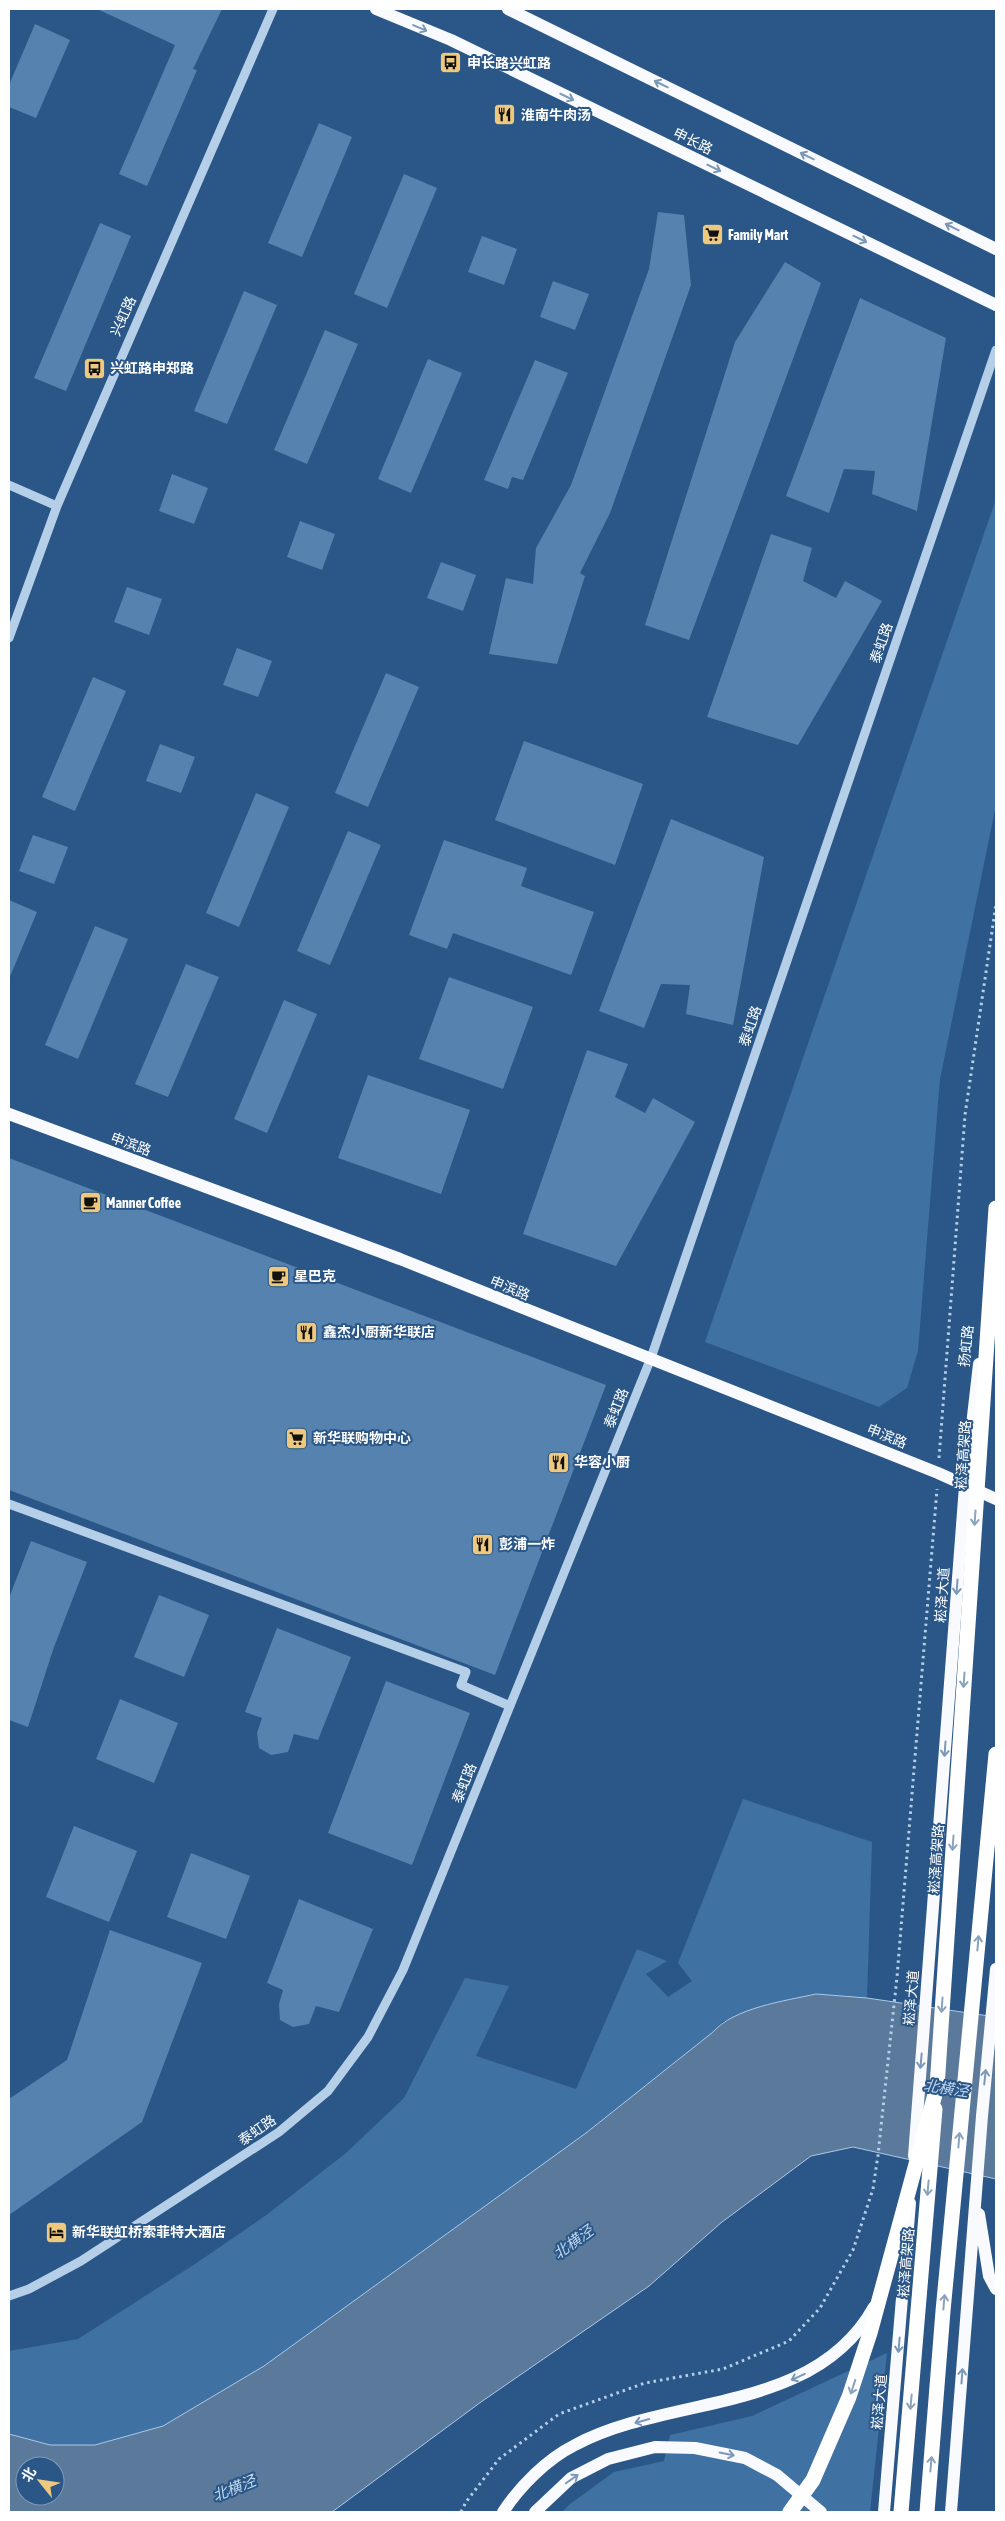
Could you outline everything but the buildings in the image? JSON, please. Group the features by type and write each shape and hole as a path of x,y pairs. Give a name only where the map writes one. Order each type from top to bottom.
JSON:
{"highway":[{"name":"崧泽高架路","path":"901,2512 937,2087 996,1208"},
{"path":"927,2512 943,2310 996,1754"},
{"path":"790,2512 812,2480 849,2397 870,2333 937,2087"}],"main road":[{"name":"申长路","path":"376,9 451,40 996,305"},
{"path":"508,9 996,249"},
{"name":"申滨路","path":"9,1114 400,1259 536,1315 651,1358 938,1472 996,1499"},
{"name":"扬虹路","path":"965,1486 996,1208"},
{"name":"崧泽大道","path":"884,2512 931,1942 965,1486"},
{"path":"951,2512 996,1969"},
{"path":"976,2195 990,2276 996,2289"},
{"path":"504,2512 514,2495 540,2470 574,2445 619,2427 775,2387 810,2371 844,2345 868,2317 906,2249"},
{"path":"535,2512 571,2478 608,2459 655,2447 695,2448 745,2458 777,2475 821,2512"}],"street":[{"name":"兴虹路","path":"9,638 57,506 273,9"},
{"name":"泰虹路","path":"9,2296 29,2289 90,2255 279,2132 328,2091 368,2037 403,1970 651,1358 996,350"},
{"path":"9,485 57,506"},
{"path":"9,1504 466,1672 461,1685 510,1706"}],"path":[{"path":"461,2512 499,2459 559,2414 645,2383 723,2369 789,2341 820,2308 853,2250 873,2189 897,1977 965,1115 996,904"}],"shaded area":[{"path":"996,499 996,805 940,1079 918,1351 907,1388 879,1407 705,1342"},
{"path":"743,1799 872,1842 867,1998 815,1994 765,2006 722,2022 713,2032 586,2133 264,2366 163,2426 95,2445 50,2445 9,2434 9,2351 78,2339 195,2264 265,2216 346,2153 404,2098 465,1978 509,1986 476,2056 576,2089 637,1949 667,1961 646,1974 668,1997 692,1981 678,1963"},
{"path":"887,2353 870,2512 562,2512 614,2472 664,2461 670,2435 752,2416"}],"water":[{"name":"北横泾","path":"816,1994 867,1998 996,2017 996,2179 853,2147 811,2156 722,2222 649,2286 481,2402 332,2512 9,2512 9,2434 50,2445 95,2445 163,2426 264,2366 586,2133 722,2024 746,2011"}],"place":[{"name":"申长路兴虹路","path":"451,63"},
{"name":"淮南牛肉汤","path":"505,115"},
{"name":"Family Mart","path":"712,235"},
{"name":"兴虹路申郑路","path":"94,368"},
{"name":"Manner Coffee","path":"90,1203"},
{"name":"星巴克","path":"278,1276"},
{"name":"鑫杰小厨新华联店","path":"307,1332"},
{"name":"新华联购物中心","path":"297,1438"},
{"name":"华容小厨","path":"558,1462"},
{"name":"彭浦一炸","path":"483,1544"},
{"name":"新华联虹桥索菲特大酒店","path":"56,2232"}]}
